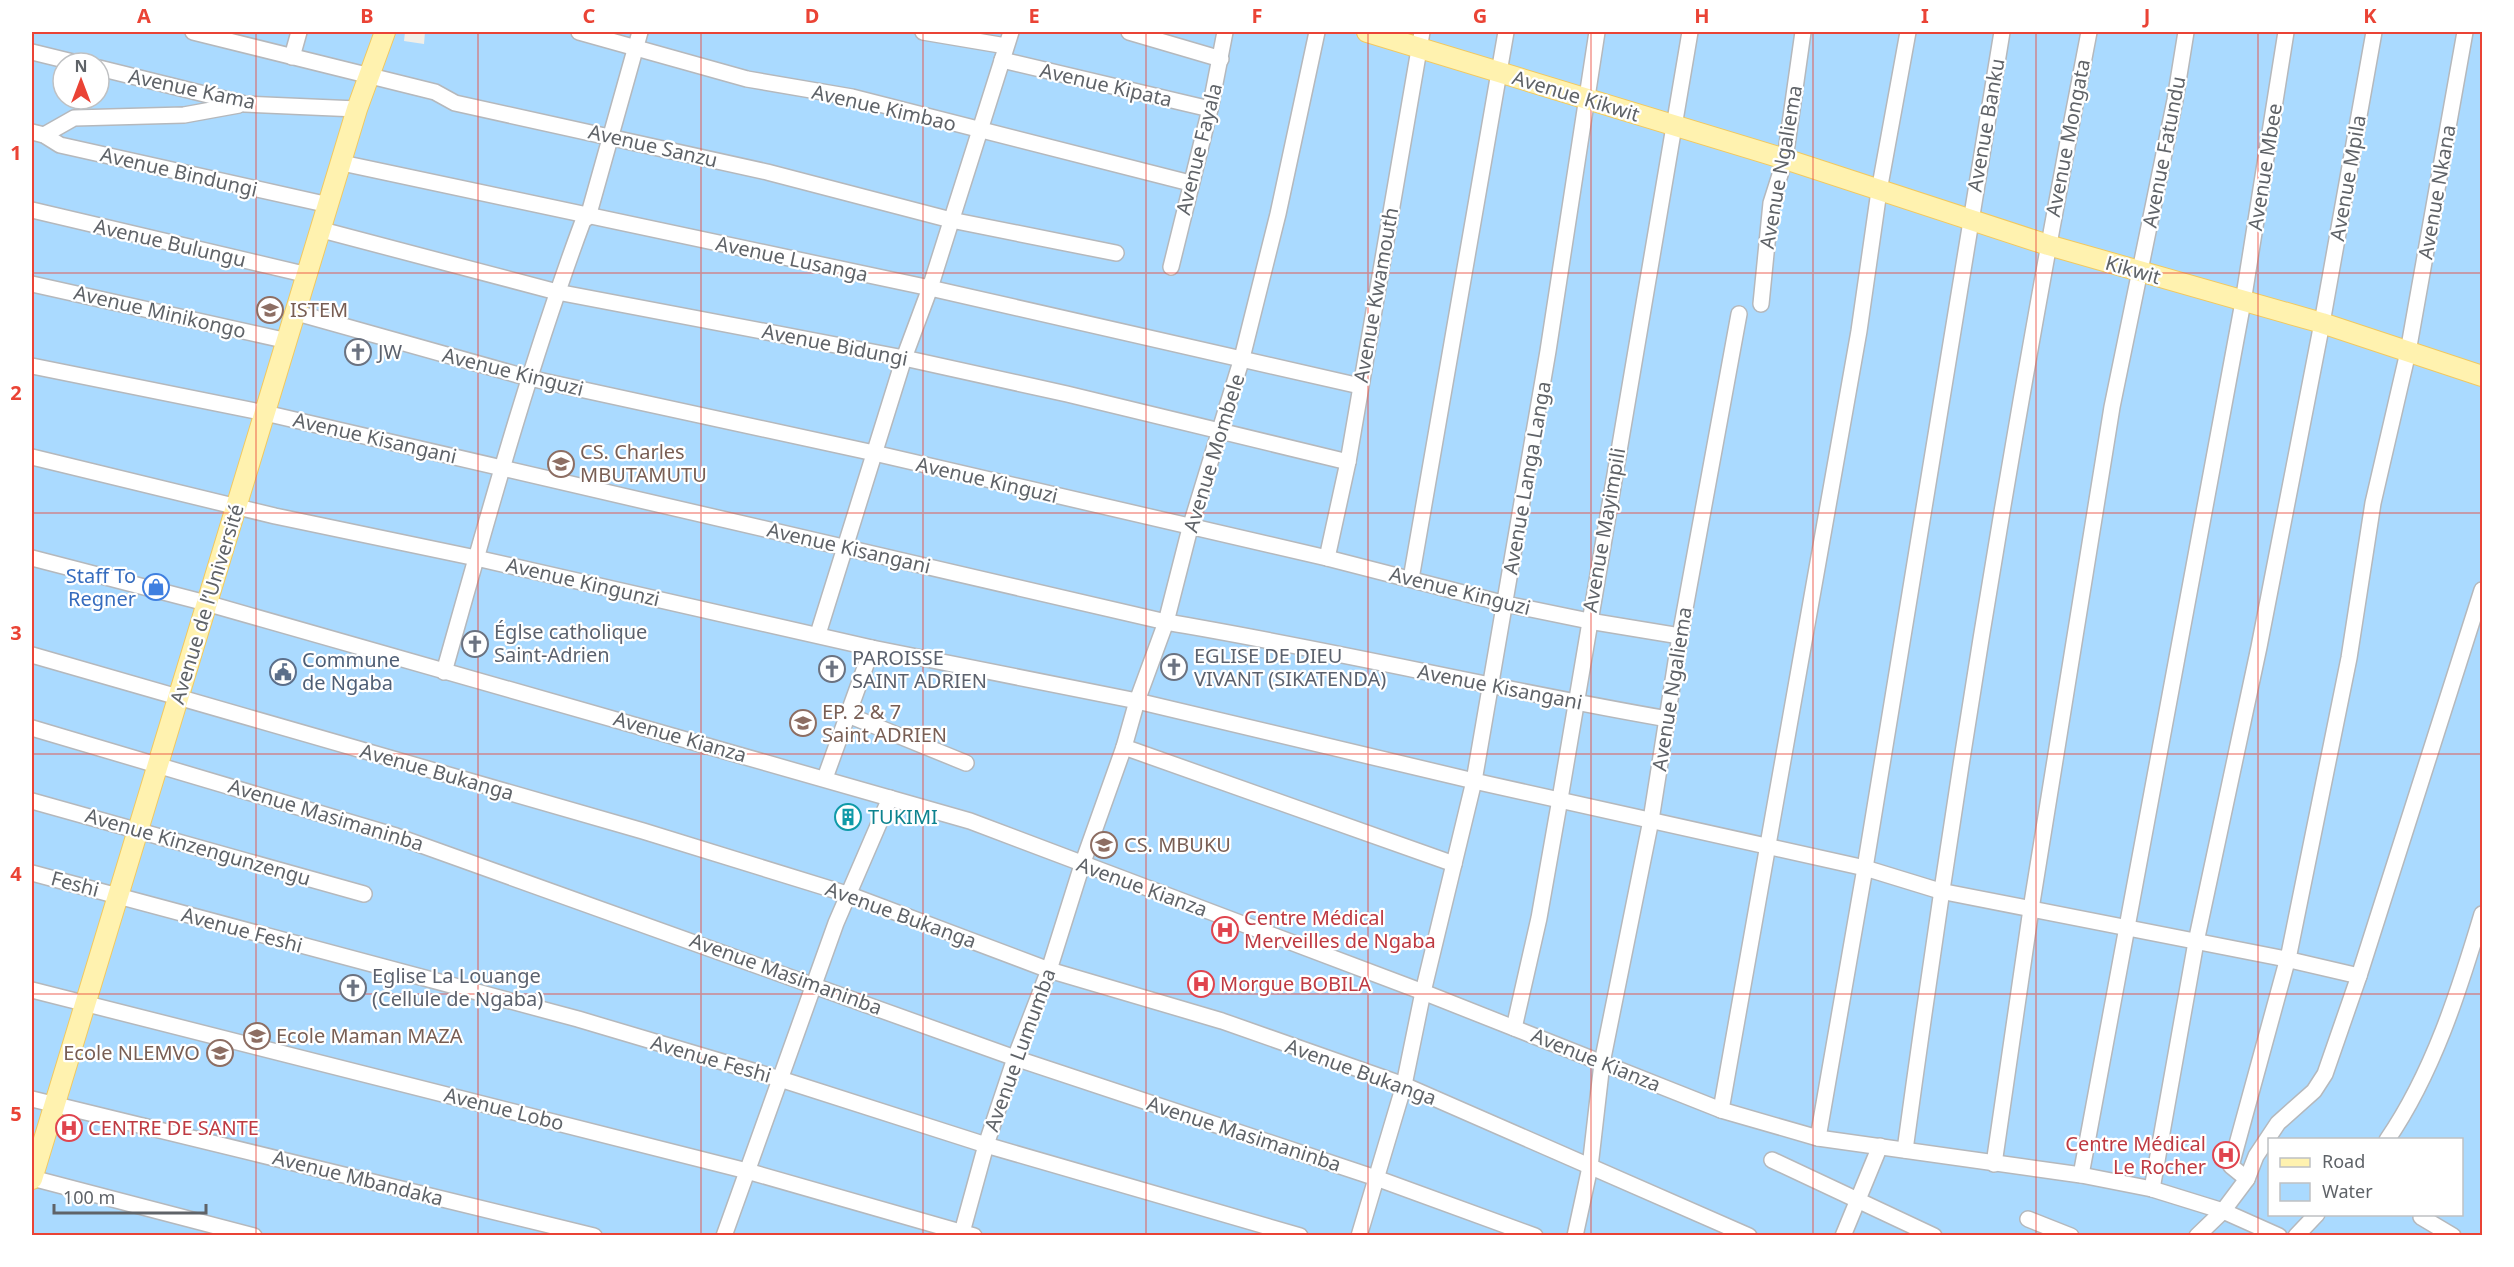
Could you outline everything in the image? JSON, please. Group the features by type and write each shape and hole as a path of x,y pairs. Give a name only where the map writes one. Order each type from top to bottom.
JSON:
{"main road":[{"name":"Avenue de l’Université","path":"32,1178 52,1104 86,1003 357,109 385,32"},
{"name":"Avenue Kikwit","path":"1367,32 1421,40 1499,73 1785,159"},
{"name":"Kikwit","path":"1785,159 2048,245 2322,323 2482,376"}],"street":[{"name":"Avenue Sanzu","path":"193,32 441,96 455,104 767,172 951,220 1116,254"},
{"path":"292,57 299,32"},
{"name":"Avenue Kimbao","path":"579,32 638,39 747,79 852,97 1191,183"},
{"name":"Avenue Kipata","path":"924,32 1007,46 1210,109"},
{"path":"1129,32 1221,59"},
{"name":"Avenue Fayala","path":"1171,267 1210,109 1226,32"},
{"name":"Avenue Mombele","path":"1082,865 1125,747 1137,701 1166,622 1191,528 1242,358 1278,214 1317,32"},
{"path":"1411,579 1506,32"},
{"name":"Avenue Langa Langa","path":"1359,1236 1404,1085 1423,992 1474,782 1548,351 1597,32"},
{"name":"Avenue Mayimpili","path":"1514,1028 1539,918 1560,800 1672,126 1690,32"},
{"name":"Avenue Ngaliema","path":"1761,303 1771,203 1785,159 1803,32"},
{"path":"1721,1110 1770,846 1859,331 1879,191 1908,32"},
{"name":"Avenue Banku","path":"1818,1138 1865,868 2002,32"},
{"name":"Avenue Mongata","path":"1905,1150 1940,891 2007,478 2048,245 2090,32"},
{"name":"Avenue Fatundu","path":"1994,1164 2031,909 2112,407 2175,100 2186,32"},
{"name":"Avenue Mbee","path":"2081,1175 2243,302 2286,32"},
{"name":"Avenue Mpila","path":"2152,1189 2196,942 2259,647 2322,323 2374,32"},
{"name":"Avenue Nkana","path":"2247,1179 2231,1166 2286,959 2349,658 2373,503 2408,352 2464,32"},
{"path":"444,672 529,378 583,221 588,217 638,39"},
{"name":"Avenue Kwamouth","path":"1327,558 1348,462 1421,40"},
{"path":"818,634 904,358 930,288 1007,46"},
{"path":"32,52 51,57"},
{"name":"Avenue Kama","path":"111,71 245,104 357,109"},
{"path":"38,133 74,118 184,116 245,104"},
{"name":"Avenue Bindungi","path":"38,133 60,145 329,206"},
{"name":"Avenue Lusanga","path":"342,163 930,288 1360,386"},
{"name":"Avenue Bulungu","path":"32,210 308,275"},
{"name":"Avenue Bidungi","path":"322,230 557,292 904,358 1067,394 1348,462"},
{"name":"Avenue Minikongo","path":"32,284 288,341"},
{"name":"Avenue Kinguzi","path":"297,313 529,378 874,453 1327,558 1506,604 1680,636"},
{"name":"Avenue Ngaliema","path":"1575,1236 1590,1167 1602,1063 1651,820 1680,636 1739,314"},
{"name":"Avenue Kisangani","path":"32,366 266,413 1166,622 1668,719"},
{"name":"Avenue Kingunzi","path":"32,457 237,506 818,634 872,648 1137,701 1474,782 1865,868 1940,891 2286,959 2359,976"},
{"name":"Avenue Kianza","path":"32,558 206,603 970,821 1423,992 1721,1110 1818,1138 2081,1175 2152,1189 2223,1210 2279,1236"},
{"path":"2197,1236 2223,1210 2247,1179 2256,1156 2278,1123 2314,1091 2325,1074 2359,976 2482,590"},
{"path":"825,778 872,648"},
{"name":"Avenue Bukanga","path":"32,655 643,831 850,895 1049,970 1222,1021 1404,1085 1749,1236"},
{"path":"848,715 966,763"},
{"name":"Avenue Masimaninba","path":"32,728 396,836 1015,1058 1376,1178 1535,1236"},
{"path":"1125,747 1454,864"},
{"path":"724,1236 836,923 890,798"},
{"name":"Avenue Kinzengunzengu","path":"32,801 364,894"},
{"name":"Avenue Lumumba","path":"966,1234 986,1145 1015,1058 1049,970 1082,865"},
{"name":"Feshi","path":"32,873 118,896"},
{"name":"Avenue Feshi","path":"118,896 578,1019 780,1079 986,1145 1300,1236"},
{"path":"2388,1138 2432,1055 2460,987 2482,914"},
{"name":"Avenue Lobo","path":"32,990 747,1171 966,1234"},
{"path":"32,1099 52,1104"},
{"name":"Avenue Mbandaka","path":"52,1104 594,1236"},
{"path":"1843,1236 1880,1146"},
{"path":"1772,1160 1934,1236"},
{"path":"32,1178 254,1236"},
{"path":"2296,1236 2316,1216"},
{"path":"2421,1217 2453,1236"},
{"path":"2028,1219 2071,1236"}],"water":[{"path":"32,32 405,32 404,41 424,44 425,32 2482,32 2482,1235 32,1235"}],"place":[{"name":"ISTEM","path":"270,310"},
{"name":"JW","path":"358,352"},
{"name":"CS. Charles MBUTAMUTU","path":"561,464"},
{"name":"Staff To Regner","path":"156,587"},
{"name":"Églse catholique Saint-Adrien","path":"475,644"},
{"name":"EGLISE DE DIEU VIVANT (SIKATENDA)","path":"1174,667"},
{"name":"PAROISSE SAINT ADRIEN","path":"832,669"},
{"name":"Commune de Ngaba","path":"283,672"},
{"name":"EP. 2 & 7 Saint ADRIEN","path":"803,723"},
{"name":"TUKIMI","path":"848,817"},
{"name":"CS. MBUKU","path":"1104,845"},
{"name":"Centre Médical Merveilles de Ngaba","path":"1225,930"},
{"name":"Morgue BOBILA","path":"1201,984"},
{"name":"Eglise La Louange (Cellule de Ngaba)","path":"353,988"},
{"name":"Ecole Maman MAZA","path":"257,1036"},
{"name":"Ecole NLEMVO","path":"220,1053"},
{"name":"CENTRE DE SANTE","path":"69,1128"},
{"name":"Centre Médical Le Rocher","path":"2226,1155"}]}
